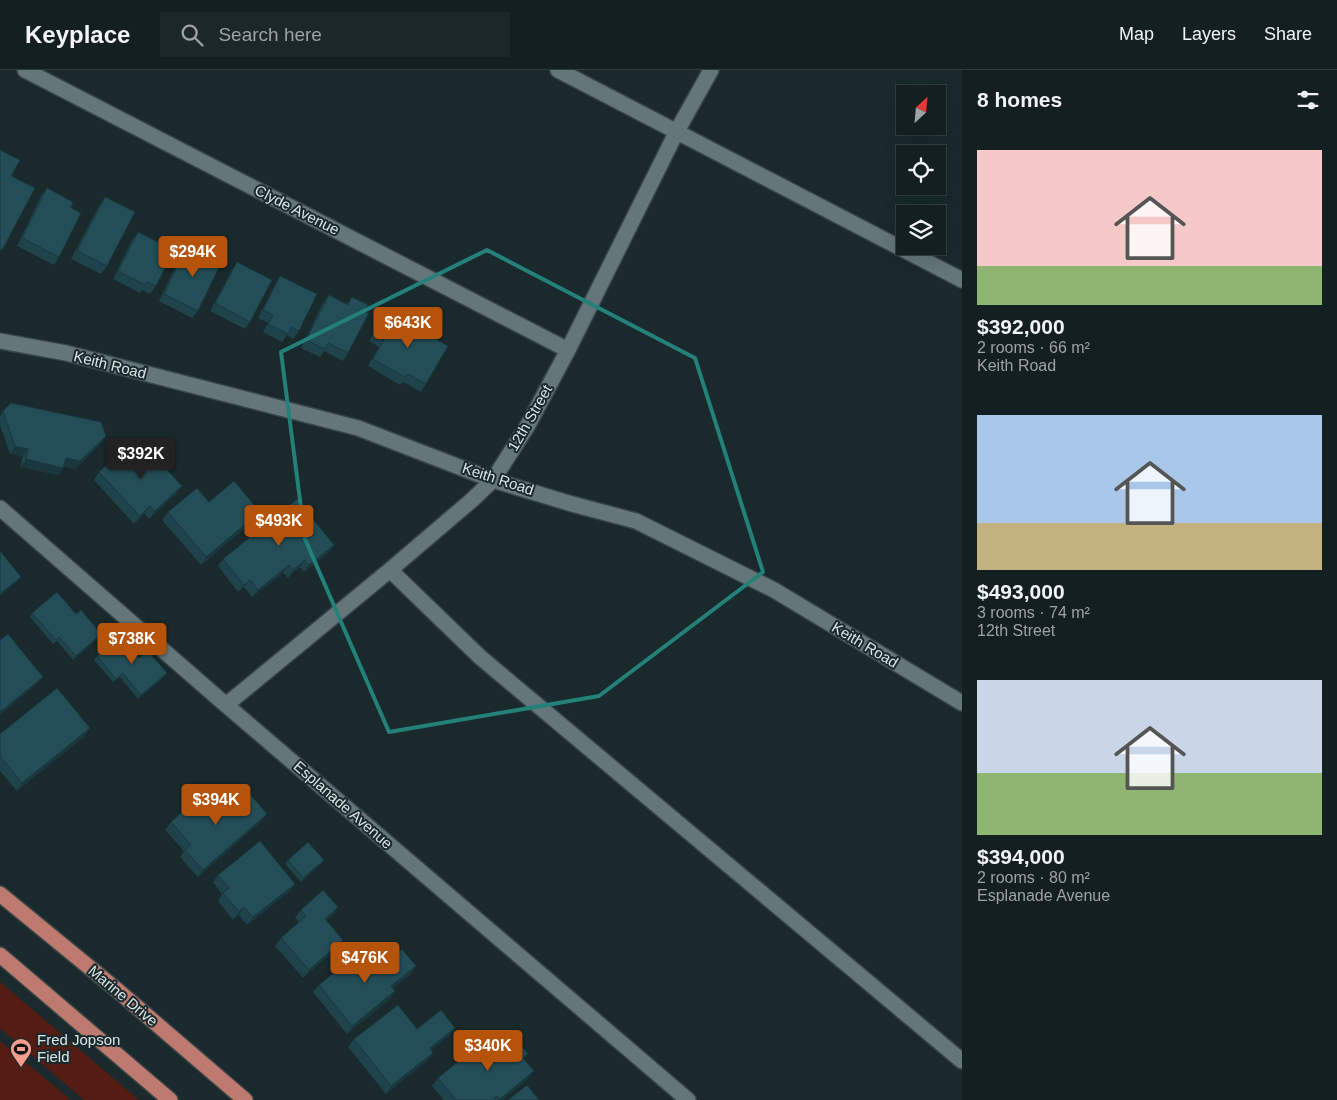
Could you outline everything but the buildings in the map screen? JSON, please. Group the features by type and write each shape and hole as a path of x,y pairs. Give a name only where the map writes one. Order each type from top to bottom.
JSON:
{"main road":[{"name":"Marine Drive","path":"0,894 125,997 245,1100"},
{"path":"0,955 170,1100"}],"street":[{"name":"Clyde Avenue","path":"25,70 568,350"},
{"path":"558,70 962,280"},
{"name":"12th Street","path":"226,705 390,570 493,480 528,425 568,350 677,131 711,70"},
{"name":"Keith Road","path":"0,341 66,353 358,428 493,480 636,521 774,590 962,703"},
{"name":"Esplanade Avenue","path":"0,508 226,705 688,1100"},
{"path":"390,570 480,657 962,1061"}],"highlighted area":[{"path":"487,250 695,358 763,572 599,696 389,732 305,539 281,352"}],"shaded area":[{"path":"0,982 139,1100 84,1100 0,1028"},
{"name":"Fred Jopson Field","path":"0,1041 6,1046 71,1100 0,1100"}],"place":[{"name":"Fred Jopson Field","path":"21,1068"}]}
